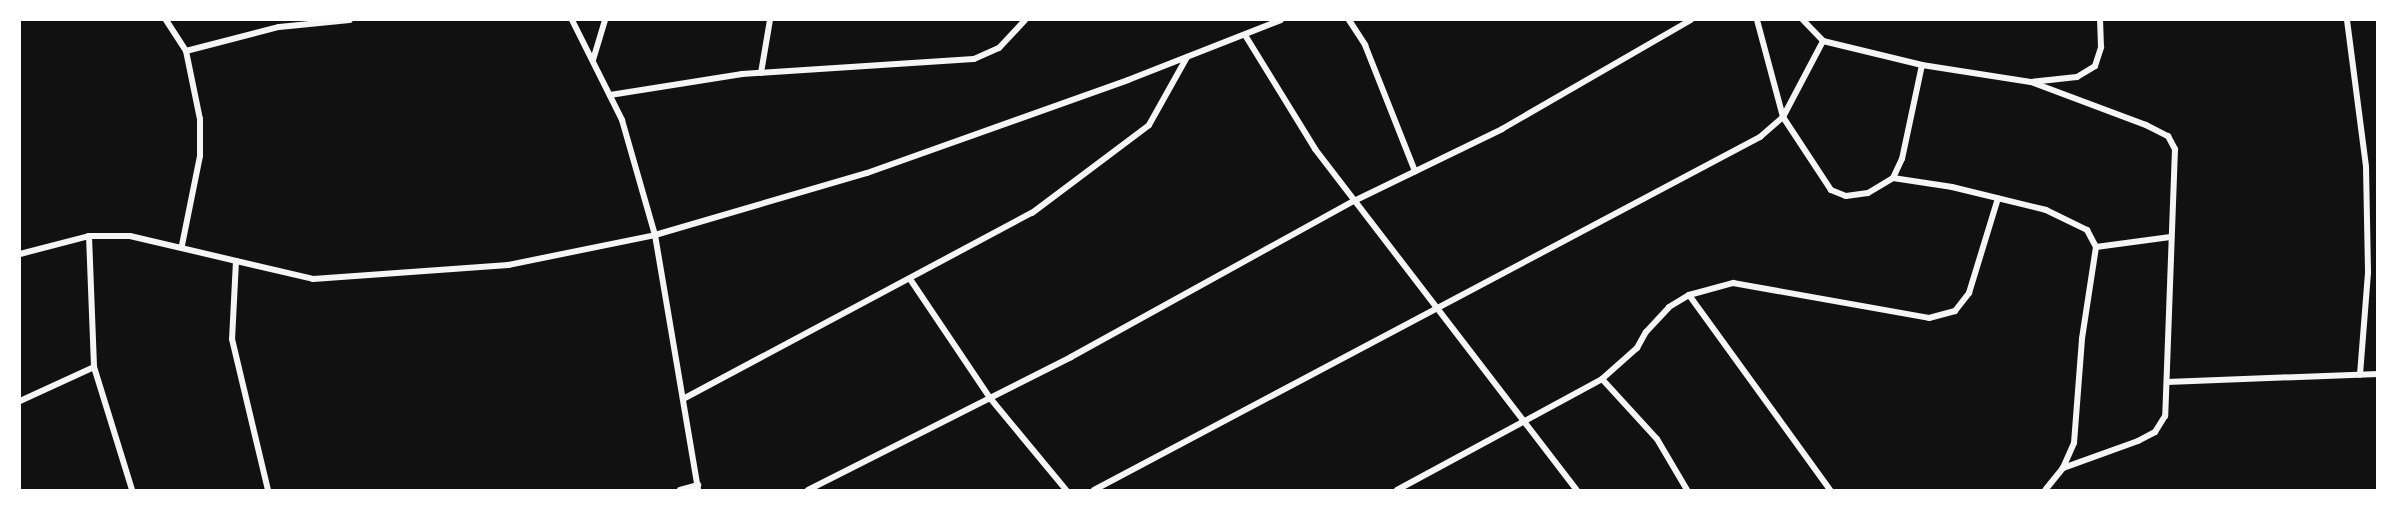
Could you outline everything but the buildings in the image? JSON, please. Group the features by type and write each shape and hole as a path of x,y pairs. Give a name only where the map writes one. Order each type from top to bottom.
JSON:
{"street":[{"path":"166,20 186,51 200,119 200,156 182,245"},
{"path":"277,20 279,27"},
{"path":"186,51 279,27 350,20"},
{"path":"572,20 622,120 655,235 698,488 680,490"},
{"path":"593,60 605,20"},
{"path":"760,73 770,20"},
{"path":"610,95 760,73 974,59 999,48 1025,20"},
{"path":"20,254 89,236 130,236 182,245 236,261 313,279 415,274 508,265 655,235 867,173 1187,57 1281,20"},
{"path":"1349,20 1365,45 1415,171"},
{"path":"808,490 990,398 1354,201 1502,129 1691,20"},
{"path":"1757,20 1784,117 1831,190 1846,196 1868,193 1893,178 1902,159 1922,65"},
{"path":"1803,20 1823,41 1922,65 2031,82 2168,136 2175,149 2165,416 2155,432 2063,468"},
{"path":"2031,82 2077,77 2095,66 2101,48 2100,20"},
{"path":"2348,20 2366,167 2368,273 2360,375"},
{"path":"1245,35 1315,149 1437,311 1577,490"},
{"path":"1094,490 1437,311 1573,233 1760,137 1784,117 1823,41"},
{"path":"683,399 1032,213 1130,143 1149,125 1187,57"},
{"path":"1893,178 1998,198 2075,221 2088,230 2096,247 2082,339 2074,442 2063,468 2045,490"},
{"path":"1396,490 1602,379 1637,348 1646,332 1669,307 1689,295 1733,283 1929,318 1955,311 1969,293 1998,198"},
{"path":"89,236 94,367 132,490"},
{"path":"2096,247 2170,237"},
{"path":"236,261 232,339 268,490"},
{"path":"910,279 990,398 1066,490"},
{"path":"1689,295 1830,490"},
{"path":"20,401 94,367"},
{"path":"2167,382 2378,374"},
{"path":"1602,379 1657,439 1687,490"}]}
